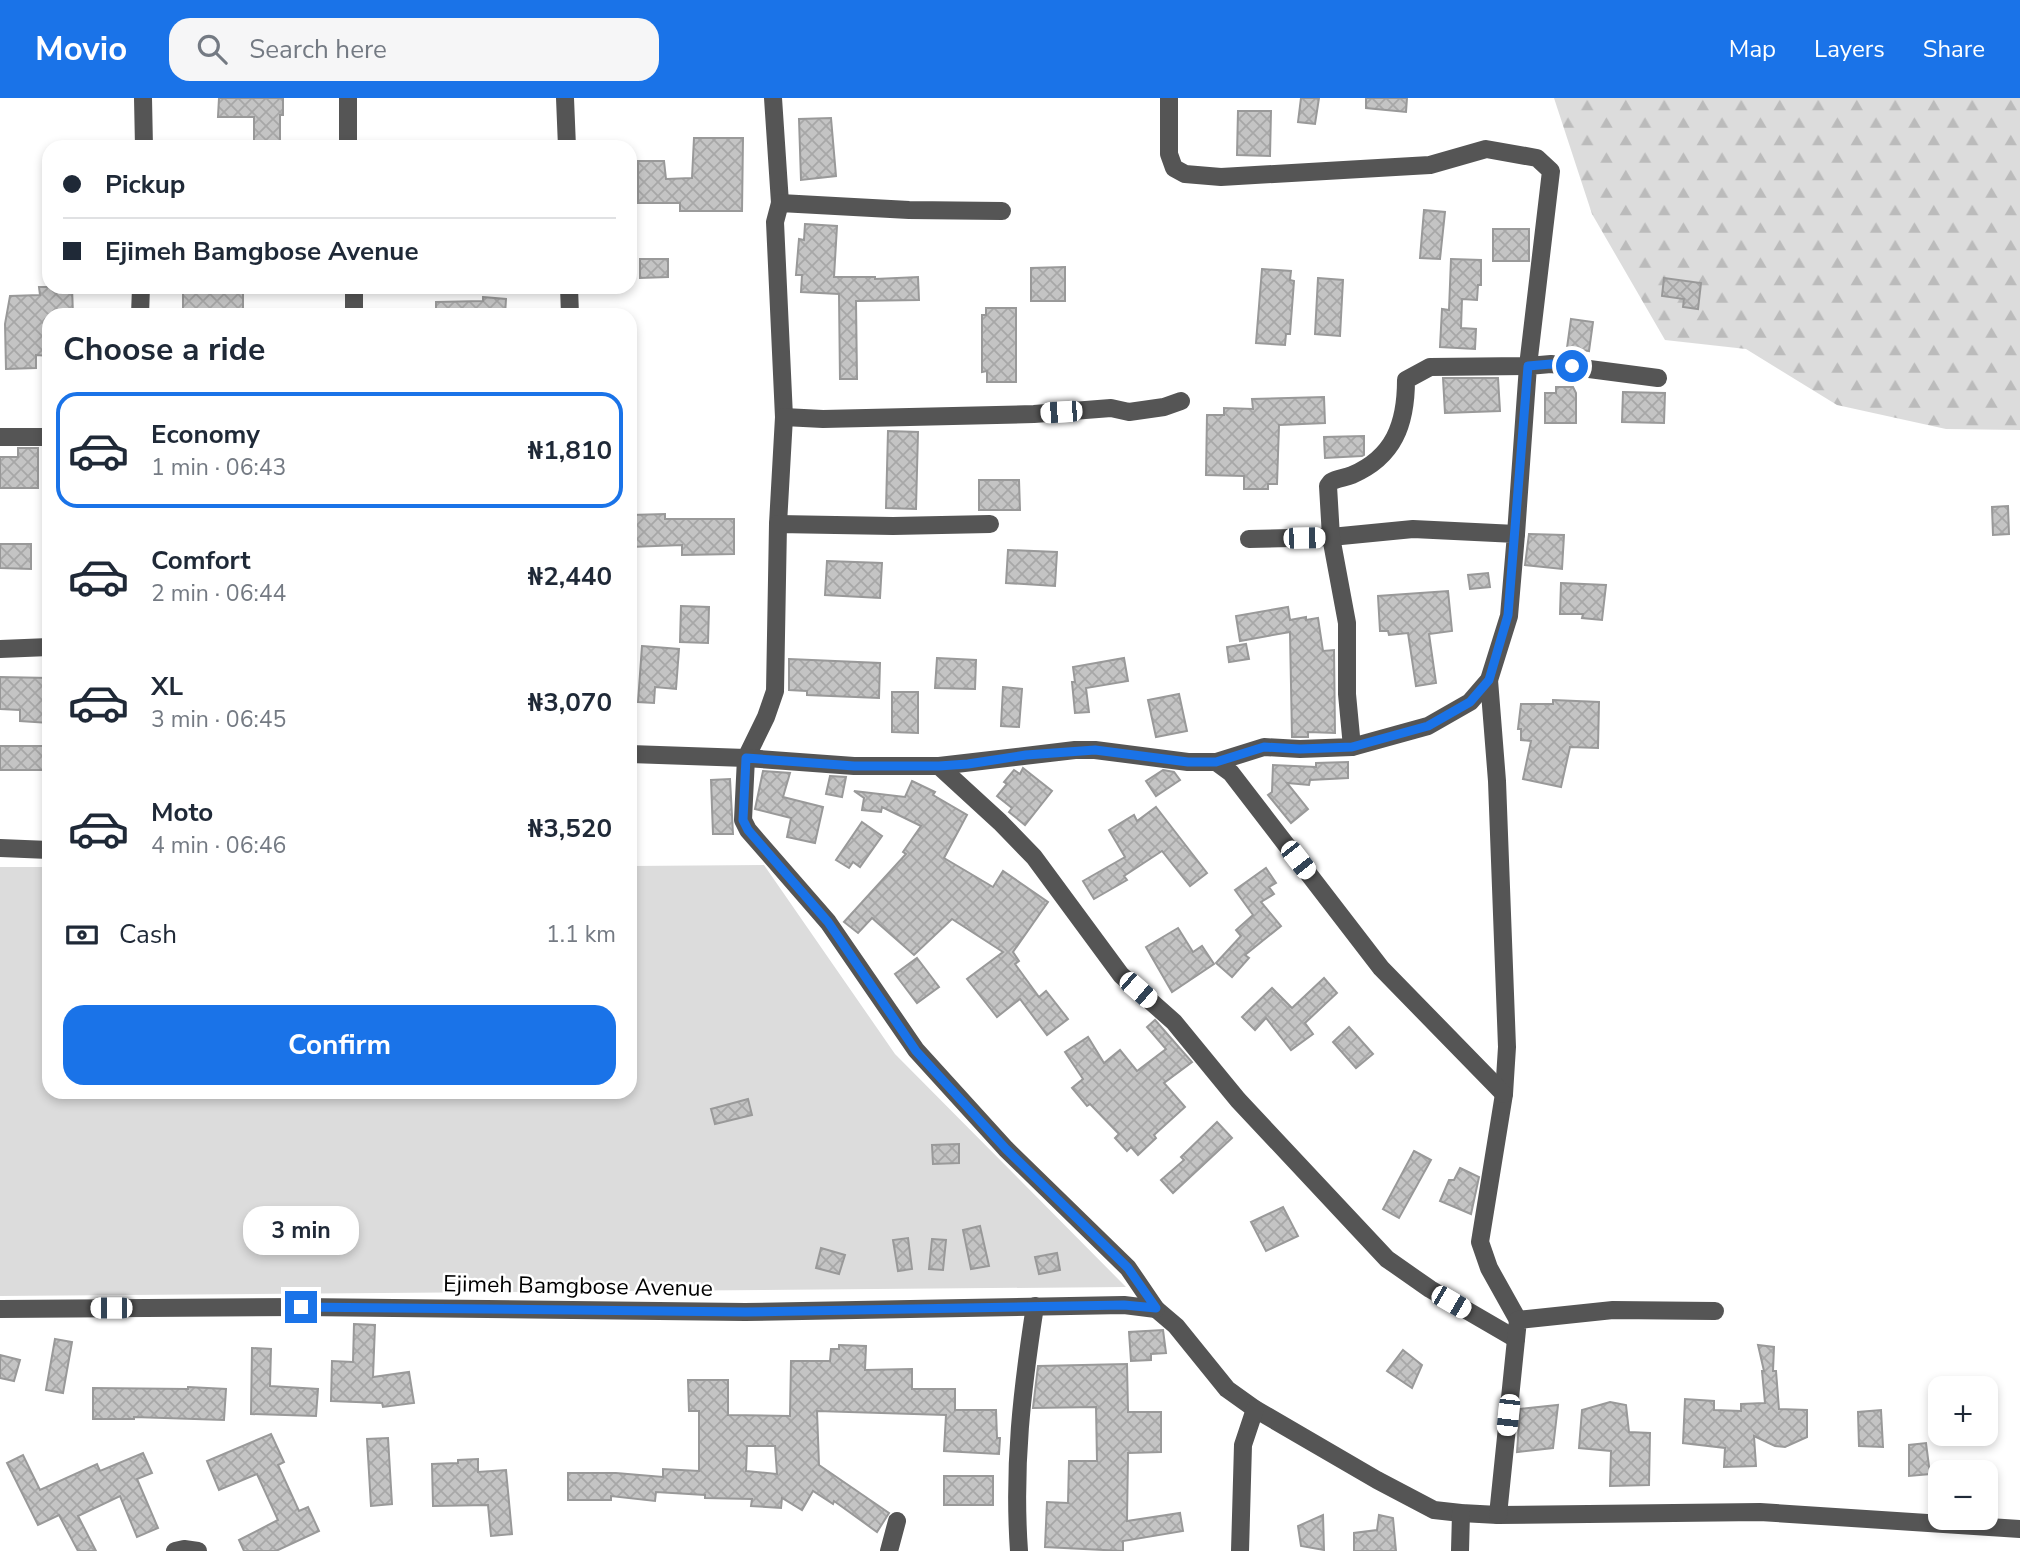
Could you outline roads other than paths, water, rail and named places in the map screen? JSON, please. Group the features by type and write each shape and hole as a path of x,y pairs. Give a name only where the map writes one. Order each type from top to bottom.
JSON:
{"street":[{"path":"143,98 144,140"},
{"path":"348,98 348,140"},
{"path":"565,98 567,140"},
{"path":"773,98 780,203 775,222 784,417 778,524 775,691 746,758 743,820 748,830 823,915 916,1051 1006,1149 1128,1268 1156,1308 1175,1326 1227,1389 1255,1409 1434,1510 1498,1515 1760,1512 2020,1529"},
{"path":"1168,98 1169,155 1174,168 1185,174 1198,176 1430,165 1486,149 1537,158 1551,171 1528,366 1508,615 1489,680 1497,781 1507,1047 1504,1094 1480,1242 1489,1268 1518,1320 1498,1515"},
{"path":"780,203 909,210 1002,211"},
{"path":"1352,747 1347,694 1346,623 1331,537 1328,486 1380,458 1393,443 1405,397 1405,380 1430,367 1551,364 1658,378"},
{"path":"784,417 823,419 1034,414 1111,408 1129,412 1164,407 1181,401"},
{"path":"0,437 42,437"},
{"path":"778,524 990,524"},
{"path":"1249,539 1331,537 1413,529 1516,534"},
{"path":"0,649 42,648"},
{"path":"637,754 746,758 854,766 939,766 1095,750 1188,762 1216,762 1264,747 1352,747 1428,726 1470,702 1489,680"},
{"path":"1216,762 1231,773 1381,968 1504,1094"},
{"path":"939,766 1034,857 1121,975 1174,1021 1238,1100 1387,1259 1430,1289 1516,1339"},
{"path":"0,848 42,850"},
{"name":"Ejimeh Bamgbose Avenue","path":"0,1309 301,1307 745,1312 1124,1305 1156,1308"},
{"path":"1019,1551 1015,1498 1021,1410 1035,1306"},
{"path":"1518,1320 1613,1310 1715,1311"},
{"path":"1240,1551 1243,1445 1255,1409"},
{"path":"1460,1551 1461,1513"},
{"path":"889,1551 897,1521"},
{"path":"175,1551 198,1551"}]}
